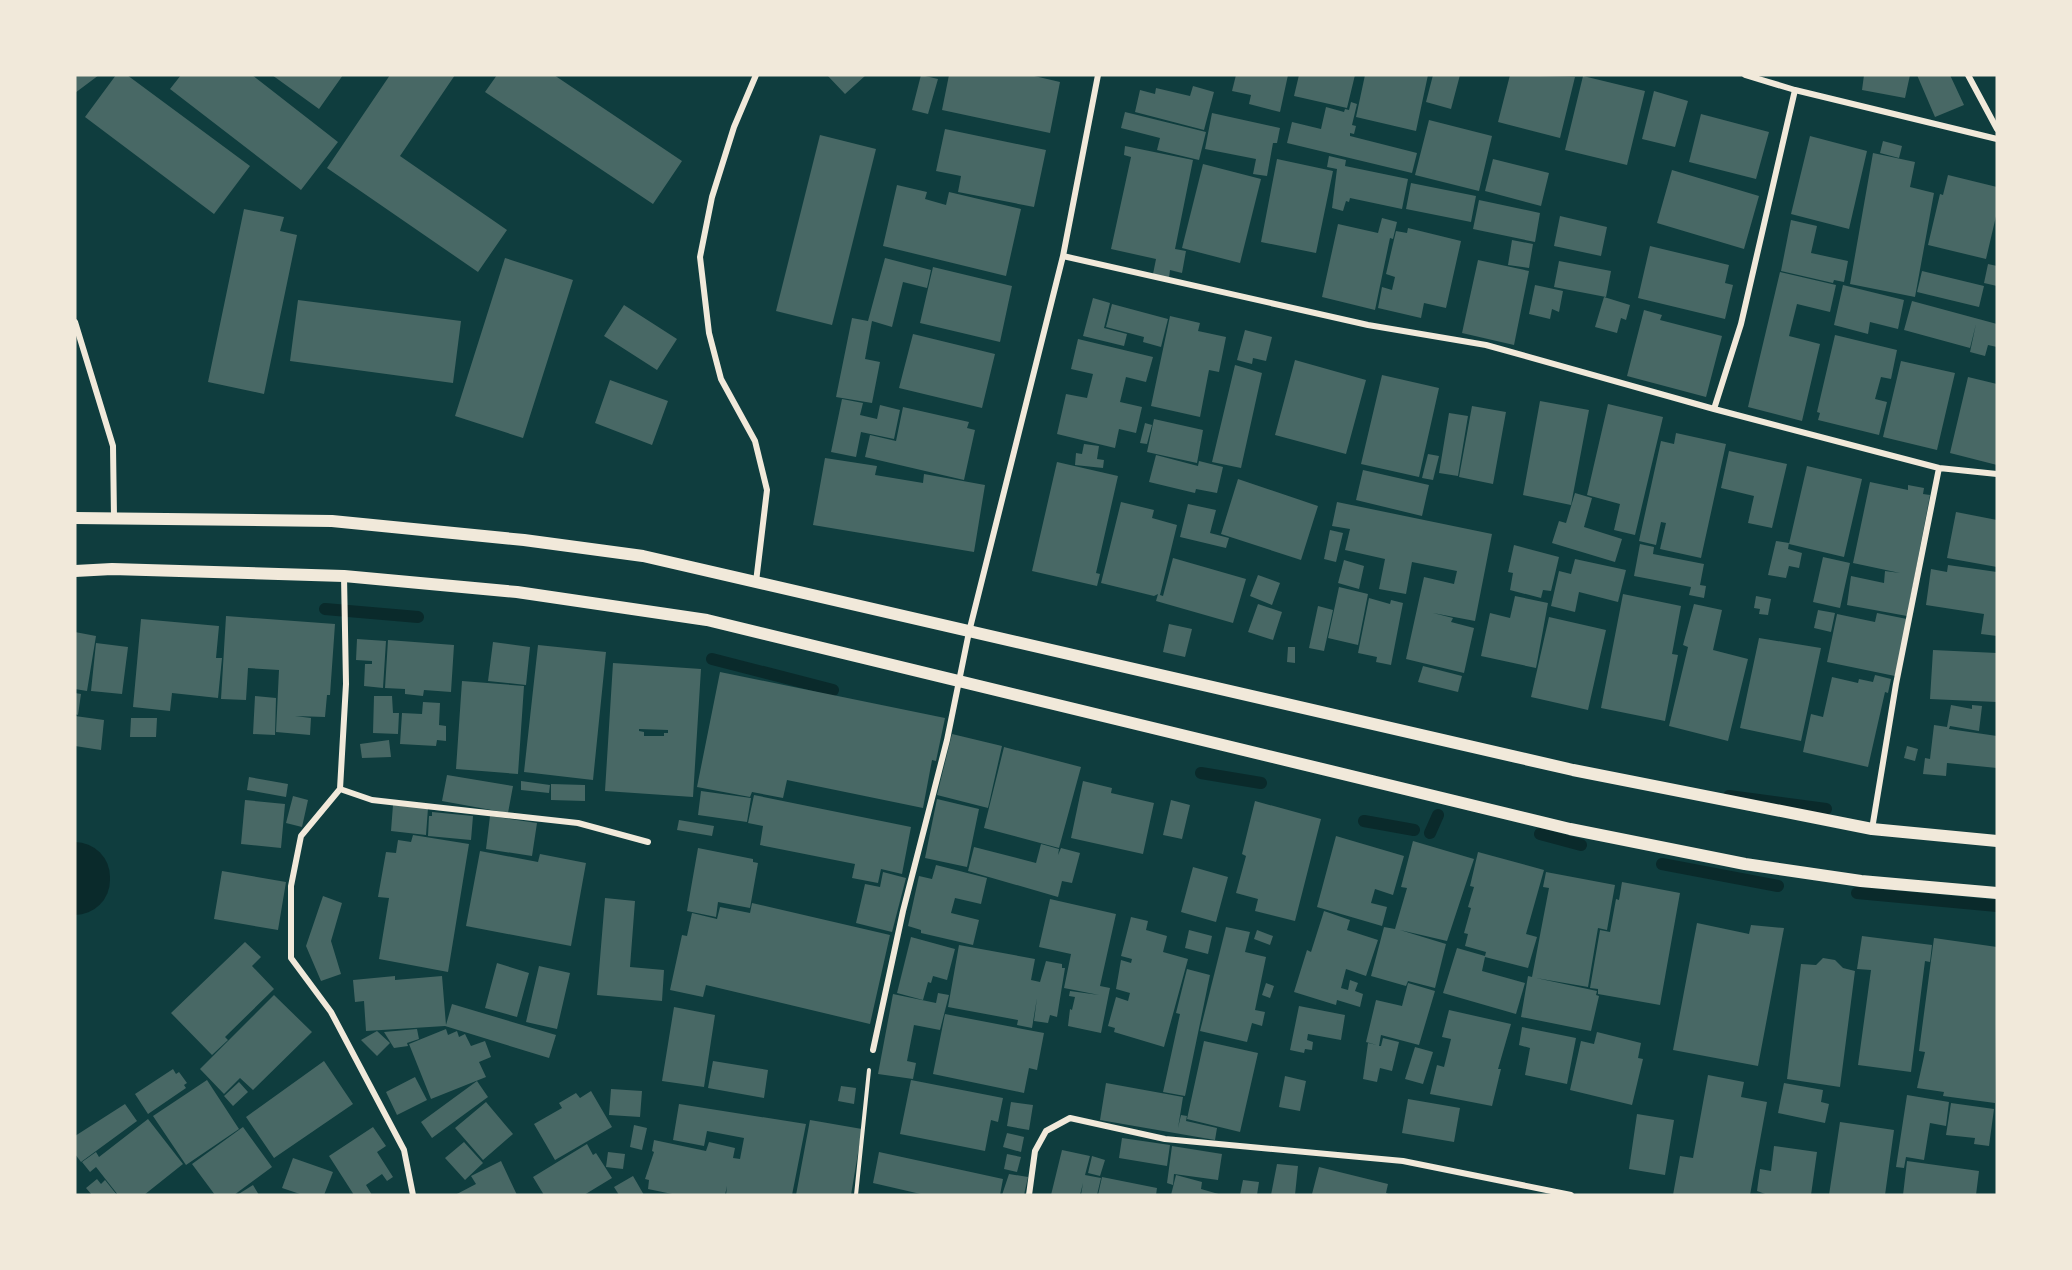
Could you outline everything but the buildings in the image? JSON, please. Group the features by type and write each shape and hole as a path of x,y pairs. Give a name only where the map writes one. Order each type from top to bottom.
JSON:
{"main road":[{"path":"75,518 332,521 512,538 643,556 1573,770 1872,829 1997,841"},
{"path":"75,571 112,569 344,576 517,592 706,620 1570,829 1745,864 1861,881 1997,893"}],"street":[{"path":"756,75 734,128 712,197 700,257 709,333 721,379 755,441 767,490 756,583"},
{"path":"873,1050 903,911 959,683 969,632 1063,256 1098,75"},
{"path":"1745,75 1795,90 1997,139"},
{"path":"1968,75 1997,129"},
{"path":"1714,409 1741,324 1795,90"},
{"path":"1063,256 1368,325 1486,345 1714,409 1938,468 1997,474"},
{"path":"75,322 113,446 114,517"},
{"path":"1872,829 1896,684 1938,468"},
{"path":"344,576 346,684 340,789 301,836 291,886 291,958 331,1012 404,1150 413,1195"},
{"path":"340,789 372,800 578,823 648,842"},
{"path":"1029,1195 1035,1151 1040,1141 1046,1131 1070,1118 1165,1139 1403,1161 1570,1195"}],"path":[{"path":"856,1195 873,1050"}],"waterway":[{"path":"325,609 418,617"},
{"path":"712,659 833,690"},
{"path":"1201,773 1261,783"},
{"path":"1729,796 1826,809"},
{"path":"1430,833 1438,815"},
{"path":"1364,821 1414,830"},
{"path":"1540,834 1581,845"},
{"path":"1662,864 1778,886"},
{"path":"1857,893 1997,906"}]}
